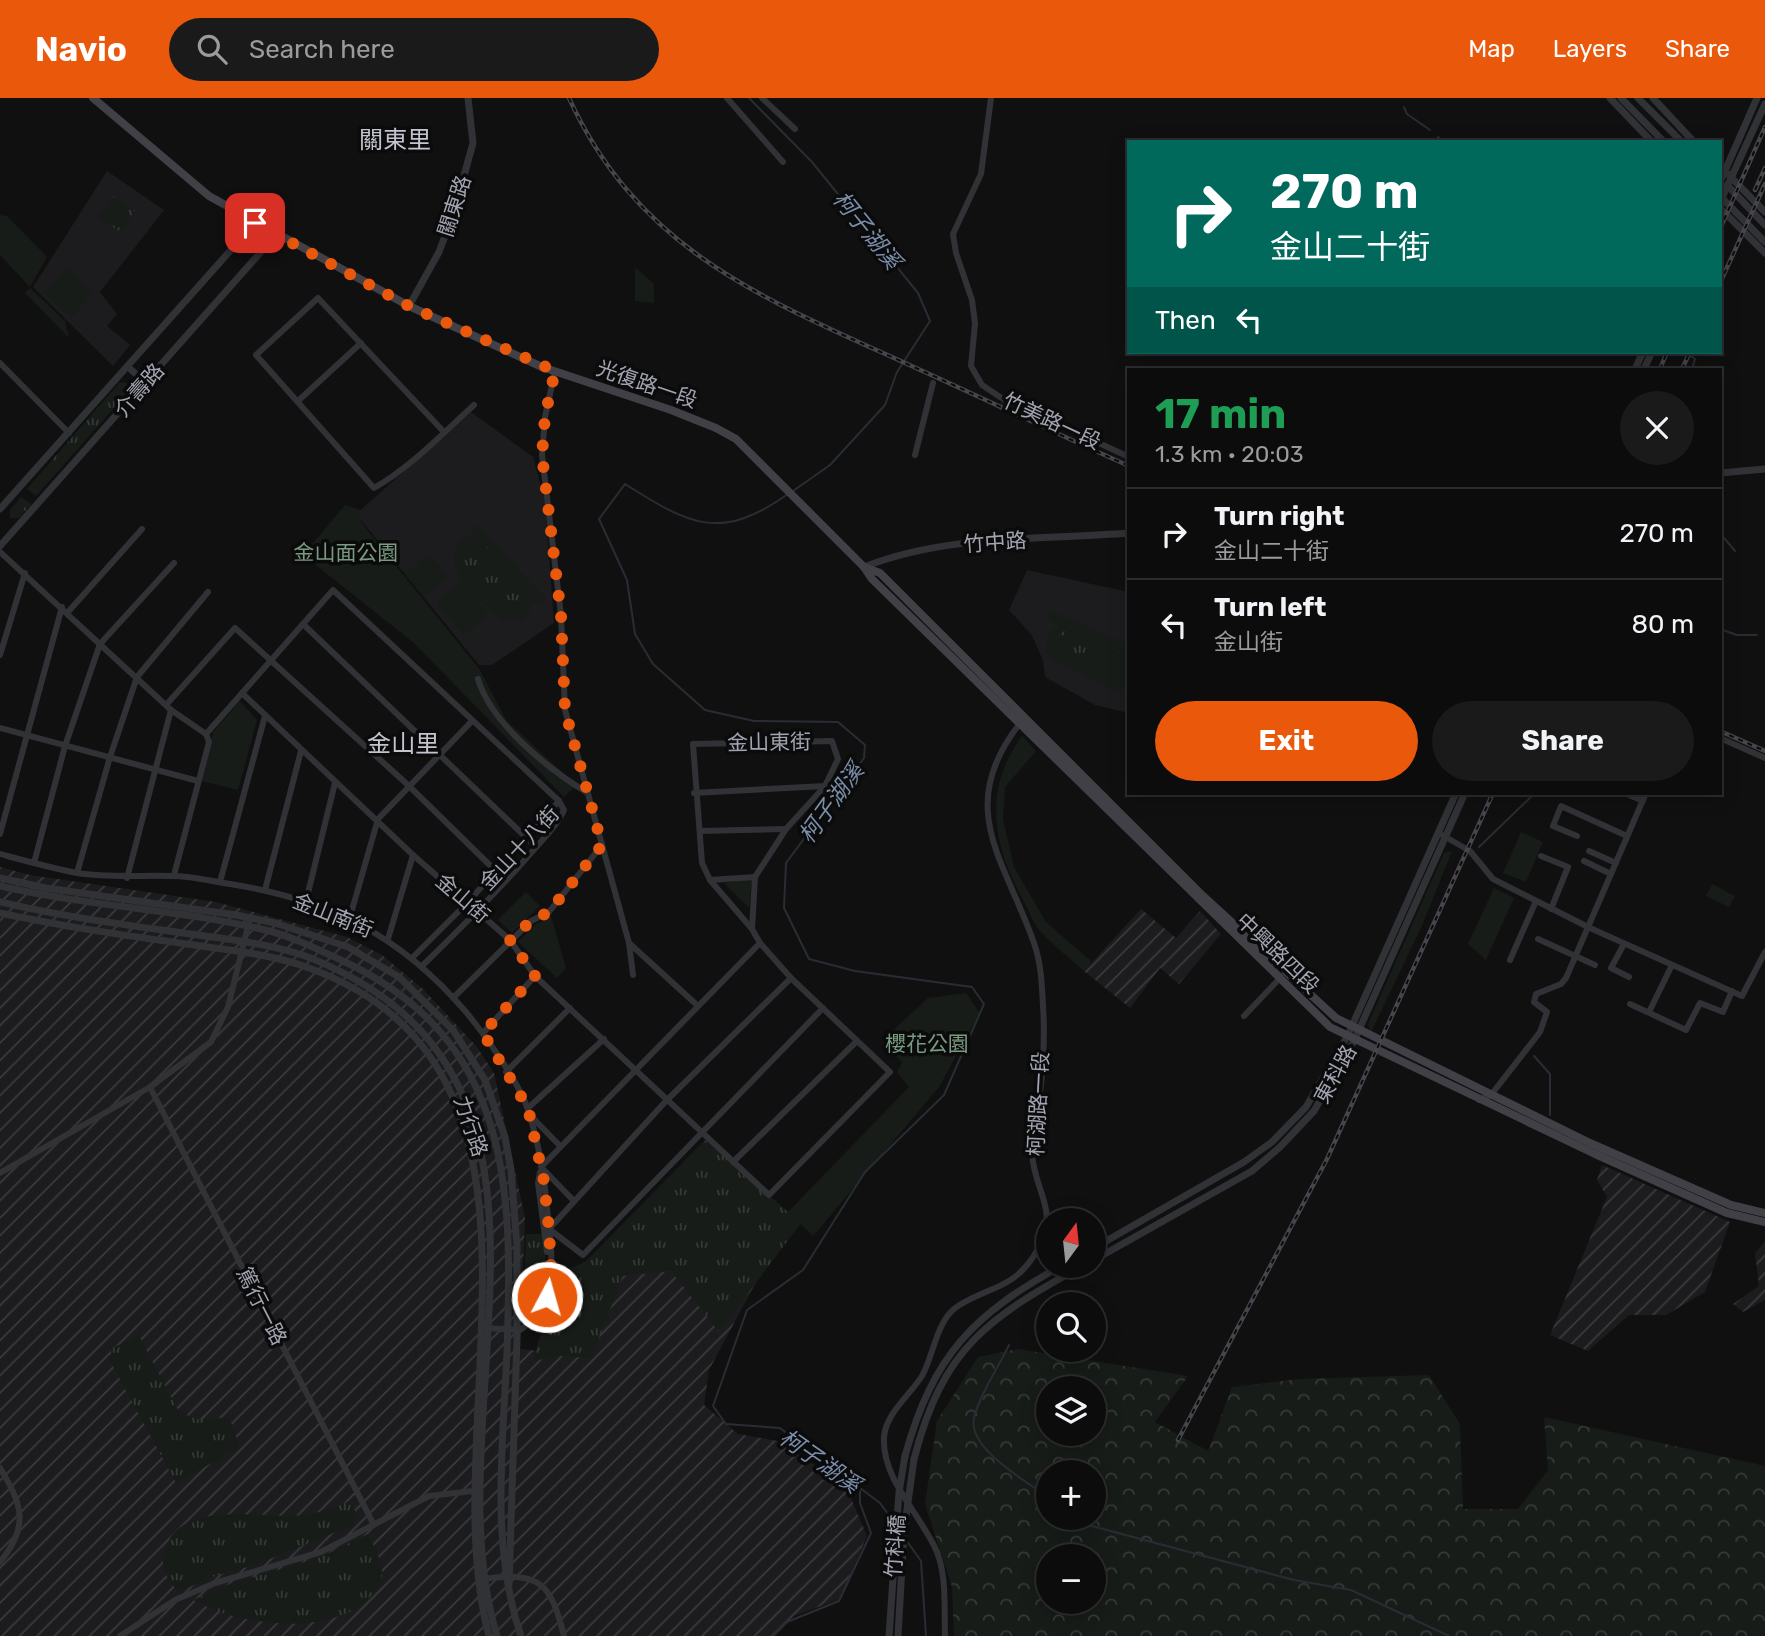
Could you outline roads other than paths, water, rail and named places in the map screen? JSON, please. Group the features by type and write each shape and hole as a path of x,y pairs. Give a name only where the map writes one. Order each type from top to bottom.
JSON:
{"main road":[{"name":"光復路一段","path":"93,98 204,192 255,223 409,306 555,371 716,428 736,439 796,502"},
{"name":"中興路四段","path":"796,502 864,566 880,573 1022,721 1282,976 1329,1027 1479,1100 1727,1213 1765,1222"},
{"name":"中興路四段","path":"1282,976 1327,1011 1355,1028 1491,1095 1731,1205 1765,1213"}],"street":[{"name":"關東路","path":"409,306 439,252 454,212 473,143 468,98"},
{"path":"727,98 783,162"},
{"path":"762,98 795,129"},
{"name":"竹美路一段","path":"991,98 981,174 953,234 956,253 972,300 975,323 971,366 982,385 1000,397 1127,456"},
{"path":"1610,98 1650,140"},
{"path":"1621,98 1662,140"},
{"path":"1638,98 1680,140"},
{"path":"1653,98 1692,140"},
{"path":"1758,98 1723,168 1734,178 1764,218"},
{"path":"1722,198 1734,178 1765,103"},
{"path":"1722,181 1764,218"},
{"path":"1722,200 1765,253"},
{"path":"1722,210 1754,237 1765,242"},
{"name":"介壽路","path":"0,509 255,223"},
{"name":"介壽路","path":"0,545 268,244 281,236"},
{"path":"444,432 318,298 256,355 374,488 444,432 474,405"},
{"path":"298,401 361,343"},
{"path":"0,363 69,433"},
{"path":"128,367 146,383"},
{"path":"555,371 545,416 542,455 561,615 565,710 629,943 633,975"},
{"path":"915,455 933,383"},
{"path":"1722,473 1765,469"},
{"path":"0,834 65,610 142,529"},
{"name":"竹中路","path":"864,566 940,546 1014,538 1071,538 1127,533"},
{"path":"0,552 169,708 206,734 209,741 174,875"},
{"path":"34,863 65,746 100,644 174,563"},
{"path":"0,656 25,573"},
{"path":"206,734 242,694 269,658 333,590 559,801"},
{"path":"77,873 136,677 208,592"},
{"path":"303,624 536,847"},
{"path":"127,878 169,708 234,628 408,785 506,881"},
{"path":"478,679 483,696 496,716 557,771 586,792"},
{"name":"金山街","path":"242,694 335,783 378,819 413,855 510,940 535,976 769,1195"},
{"path":"220,882 265,716"},
{"path":"350,917 378,819 472,721"},
{"name":"柯湖路一段","path":"945,1636 943,1572 937,1554 891,1471 884,1437 891,1418 923,1374 939,1331 955,1307 1001,1288 1025,1268 1038,1249 1047,1226 1048,1206 1031,1154 1040,1099 1040,967 1035,944 1007,884 987,823 986,802 998,759 1022,721"},
{"path":"0,728 198,781"},
{"path":"1722,739 1765,758"},
{"name":"金山東街","path":"752,929 755,877 786,829 825,786 838,759 832,741 693,744 702,863 710,880 791,978 890,1072 769,1195"},
{"path":"265,890 301,751"},
{"path":"306,901 335,783"},
{"path":"695,793 825,786"},
{"name":"東科路","path":"1442,835 1455,795"},
{"name":"東科路","path":"1106,1253 1252,1171 1280,1147 1314,1111 1351,1039 1442,835 1464,795"},
{"path":"1630,795 1643,801"},
{"path":"1479,1100 1491,1095 1540,1032 1546,1012 1534,1002 1536,994 1561,984 1590,928 1645,795"},
{"name":"金山十八街","path":"412,958 468,902 559,801 564,810 536,847 478,911 422,966"},
{"path":"1577,836 1553,826 1561,806 1627,836"},
{"path":"700,831 786,829"},
{"path":"1442,835 1470,851 1493,879 1624,944 1742,996 1765,952"},
{"path":"453,998 531,921 549,912 602,845"},
{"path":"1589,851 1616,863"},
{"name":"金山南街","path":"0,854 77,873 127,878 174,875 265,890 350,917 388,939 422,966 483,1033 529,1111 541,1167 551,1268 547,1297 542,1308 526,1326 517,1331"},
{"path":"388,939 413,855"},
{"path":"1542,856 1568,867 1551,909"},
{"path":"1584,862 1611,874"},
{"path":"710,880 755,877"},
{"name":"力行路","path":"0,878 249,922 379,978 436,1027 461,1060 488,1113 502,1161 506,1225 507,1330 501,1502 508,1590 521,1636"},
{"name":"力行路","path":"0,887 61,900 275,923 348,947 399,978 459,1040 485,1080 505,1138 517,1246 517,1331 507,1576"},
{"path":"1510,960 1536,901"},
{"name":"力行路","path":"0,902 58,915 244,942 309,958 364,982 395,1007 437,1052 466,1102 484,1157 492,1225 473,1491 482,1579 497,1636"},
{"name":"力行路","path":"0,913 46,923 242,951 307,967 357,988 391,1013 430,1056 457,1104 471,1149 483,1225 484,1328 479,1491 482,1609 489,1636"},
{"path":"0,1173 150,1087 211,1042 228,1007 249,922"},
{"path":"1538,939 1595,965"},
{"path":"629,943 698,1006"},
{"path":"574,1201 541,1167 760,943"},
{"path":"1624,944 1611,968 1629,976"},
{"path":"1649,1013 1672,965"},
{"path":"483,1033 535,976"},
{"path":"1244,1016 1282,976"},
{"path":"791,978 666,1101 549,1229 583,1255 699,1132 824,1008"},
{"path":"1630,1004 1686,1030 1700,1003 1723,1012 1732,991"},
{"path":"506,1072 570,1008"},
{"path":"560,1146 529,1111 604,1039"},
{"name":"東科路","path":"1106,1241 1228,1172 1272,1142 1306,1107 1351,1039"},
{"path":"733,1163 857,1041"},
{"name":"篤行一路","path":"150,1087 374,1525"},
{"name":"金山南街","path":"541,1167 538,1183 551,1268"},
{"name":"竹科橋","path":"889,1636 895,1533 905,1456 921,1406 967,1330 1003,1301 1041,1278"},
{"name":"竹科橋","path":"898,1636 904,1531 914,1459 929,1410 973,1339 1007,1309 1061,1278"},
{"path":"484,1328 517,1331"},
{"path":"0,1468 18,1496 20,1511 12,1548 0,1562"},
{"path":"120,1636 175,1600 215,1583 321,1552 429,1496 473,1491"},
{"path":"482,1579 507,1576 540,1583 549,1591 564,1636"}],"waterway":[{"name":"柯子湖溪","path":"749,98 812,162 918,293 930,321 897,372 885,405 830,465 793,491"},
{"path":"1404,107 1407,114 1430,130"},
{"path":"1438,137 1442,140"},
{"path":"1688,354 1695,359 1692,368"},
{"name":"柯子湖溪","path":"788,494 743,518 724,523 705,522 668,510 625,484 599,519 627,580 635,634 653,664 705,710 754,721 838,722 865,745 864,758 786,863 784,908 809,959 855,971 972,987 984,1004 944,1095 865,1172 803,1270 747,1310 713,1406 726,1424 780,1428 880,1503 893,1521"},
{"path":"1722,535 1735,551"},
{"path":"1722,630 1737,635 1757,635"},
{"path":"1479,847 1533,795"},
{"path":"1534,1056 1550,1074 1550,1115"},
{"path":"1009,1345 980,1400 974,1418 974,1429 989,1452 1036,1489"},
{"path":"771,1636 787,1622 839,1601 871,1533 860,1503 860,1489"},
{"path":"1106,1530 1294,1580 1351,1590 1449,1636"},
{"name":"柯子湖溪","path":"906,1540 921,1561 926,1636"}],"railway":[{"path":"569,98 599,152 633,197 672,235 715,267 810,320 1127,465"},
{"path":"1722,224 1765,127"},
{"path":"1755,190 1765,168"},
{"path":"1722,279 1765,184"},
{"path":"1660,368 1666,354"},
{"path":"1682,368 1689,354"},
{"path":"1722,732 1765,751"},
{"path":"1178,1440 1327,1159 1492,795"}],"district":[{"name":"關東里","path":"395,140"},
{"name":"金山里","path":"403,744"}],"park label":[{"name":"金山面公園","path":"346,552"},
{"name":"櫻花公園","path":"927,1043"}]}
